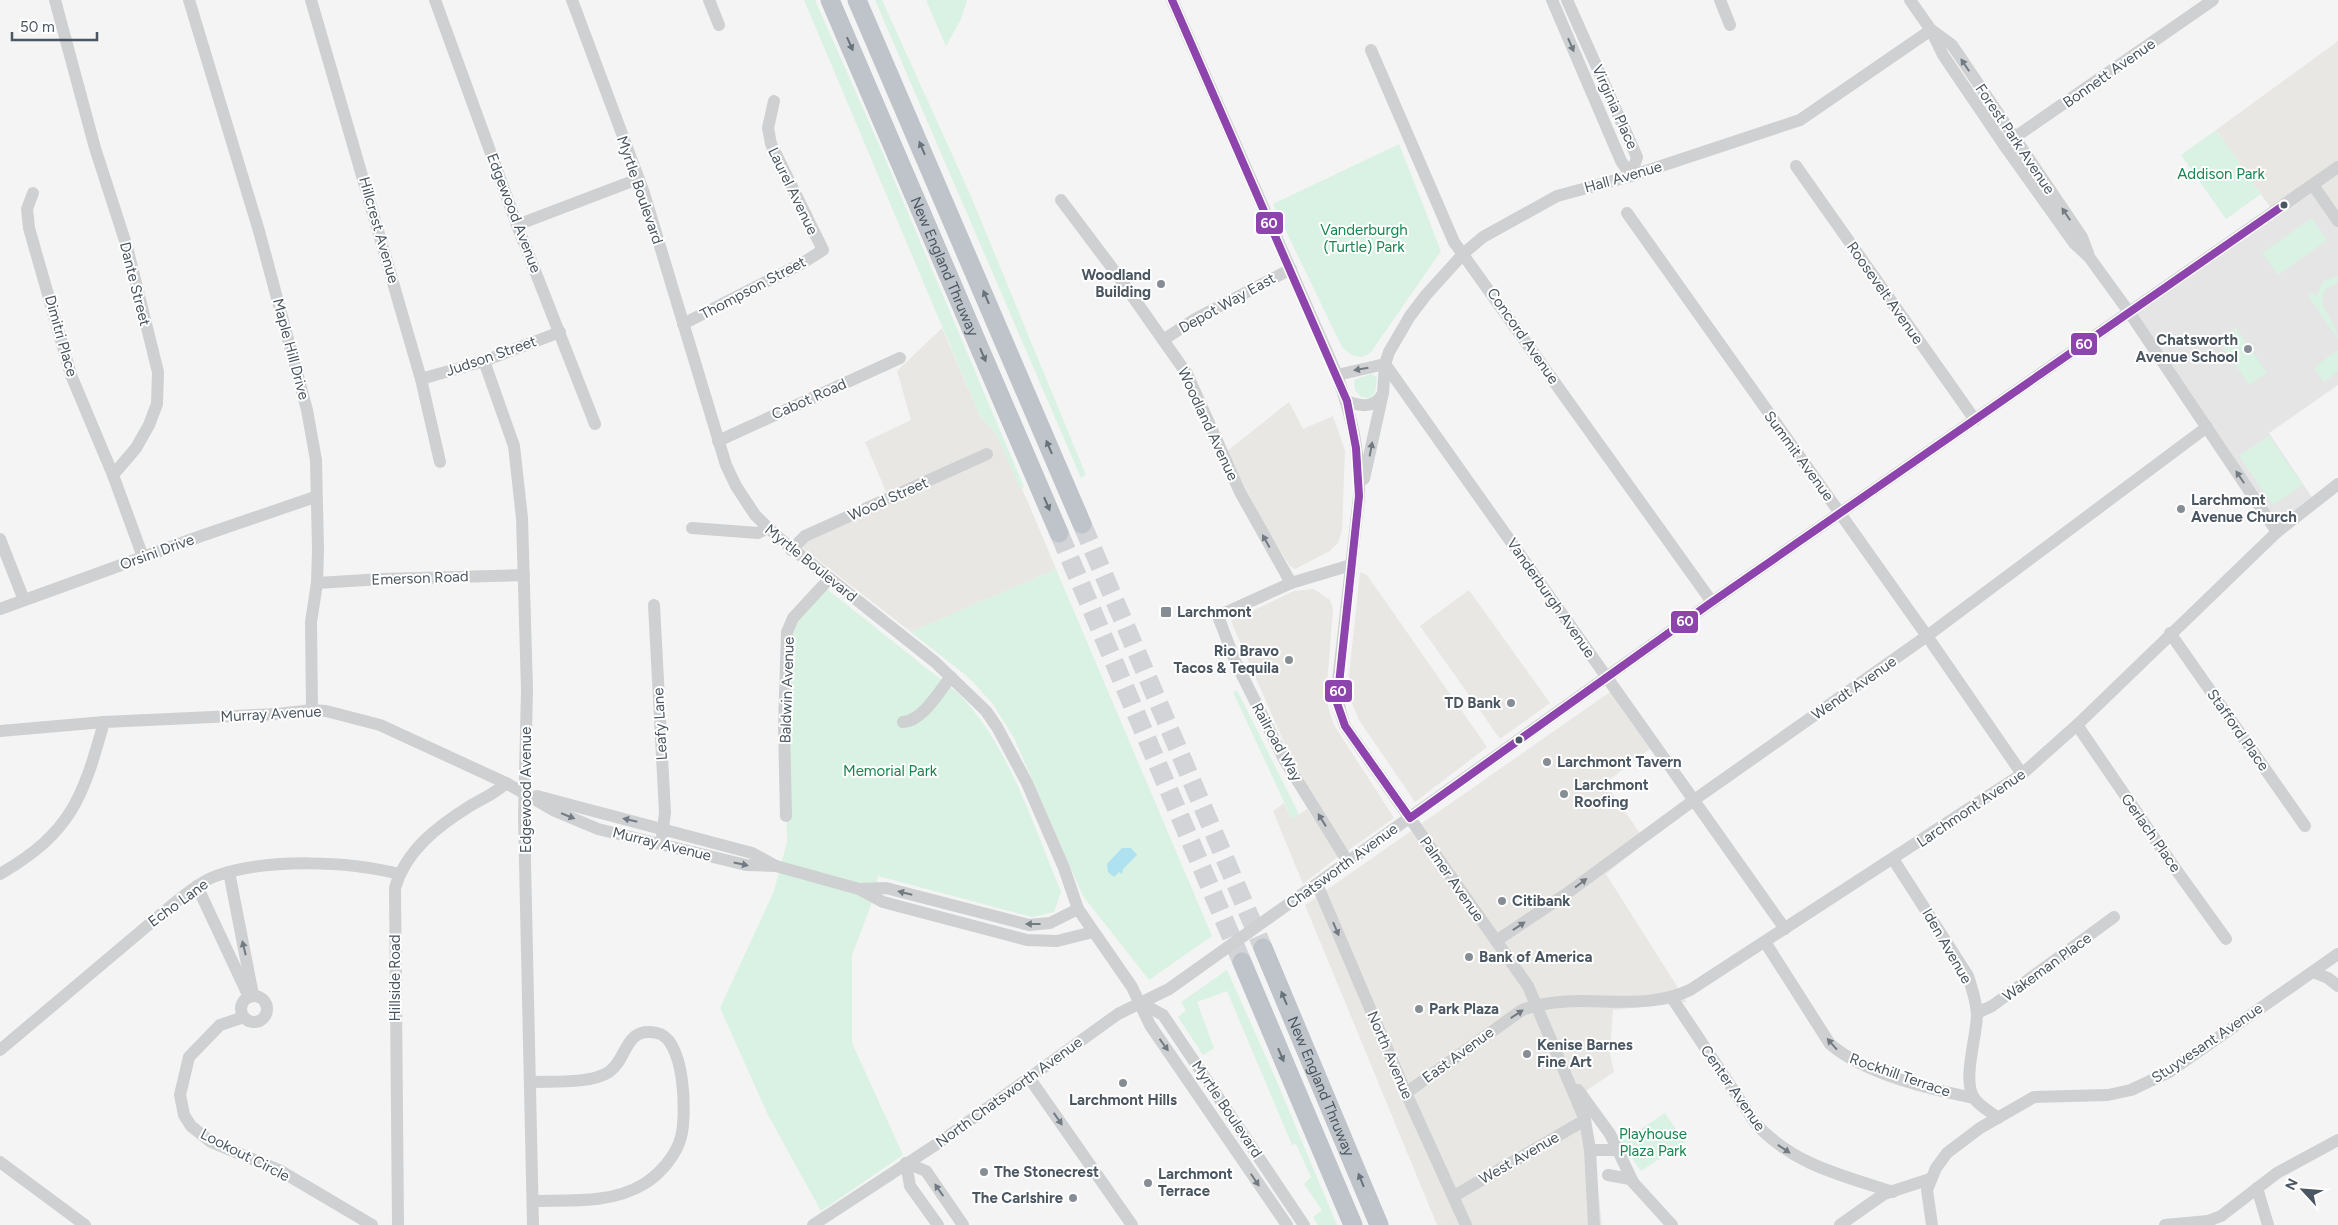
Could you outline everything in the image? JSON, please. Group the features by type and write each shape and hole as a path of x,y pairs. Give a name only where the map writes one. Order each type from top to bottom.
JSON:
{"highway":[{"name":"New England Thruway","path":"830,0 1059,534"},
{"name":"New England Thruway","path":"857,0 1082,524"},
{"name":"New England Thruway","path":"1262,948 1379,1225"},
{"name":"New England Thruway","path":"1242,962 1353,1225"}],"street":[{"name":"Dante Street","path":"55,0 95,148 127,247 158,372 157,404 149,425 136,448 113,475"},
{"name":"Maple Hill Drive","path":"189,0 259,231 307,410 316,460 317,583 311,622 312,710"},
{"name":"Hillcrest Avenue","path":"312,0 421,379 440,462"},
{"name":"Edgewood Avenue","path":"435,0 516,225 595,424"},
{"name":"Myrtle Boulevard","path":"572,0 638,179 718,441 736,486 755,515 767,528 791,550 829,578 951,677 977,701 997,727 1027,783 1064,868 1078,909 1132,987 1150,1025 1287,1225"},
{"path":"709,0 719,25"},
{"name":"Palmer Avenue","path":"1172,0 1338,375 1355,432 1360,471 1359,496 1337,703 1345,726 1528,986 1537,1004 1585,1120 1590,1150 1594,1225"},
{"name":"Virginia Place","path":"1552,0 1621,162 1631,176"},
{"name":"Virginia Place","path":"1568,0 1637,157 1631,176"},
{"path":"1720,0 1730,25"},
{"name":"Forest Park Avenue","path":"1910,0 1931,30 1943,55 2004,145 2074,243 2089,257 2130,312 2277,532"},
{"name":"Bonnett Avenue","path":"2004,145 2213,0"},
{"name":"Hall Avenue","path":"1359,496 1383,393 1385,364 1389,352 1410,316 1464,253 1483,237 1557,196 1631,176 1800,120 1931,30"},
{"name":"Forest Park Avenue","path":"1931,30 1952,45 2082,237 2089,257"},
{"name":"Concord Avenue","path":"1371,50 1454,242 1464,253 1712,602"},
{"name":"Laurel Avenue","path":"774,101 768,128 770,144 822,250"},
{"name":"Roosevelt Avenue","path":"1796,166 1975,420"},
{"name":"Chatsworth Avenue","path":"1207,963 1712,602 2338,167"},
{"path":"516,225 638,179"},
{"path":"2313,185 2338,221"},
{"name":"Dimitri Place","path":"33,193 27,209 29,228 71,375 113,475"},
{"name":"Woodland Avenue","path":"1061,200 1187,374 1240,492 1291,583"},
{"name":"Summit Avenue","path":"1627,213 1927,636 2022,774"},
{"name":"Thompson Street","path":"683,324 801,264 822,250"},
{"name":"Depot Way East","path":"1164,340 1196,319 1291,269"},
{"name":"Judson Street","path":"421,379 484,361 560,332"},
{"name":"Cabot Road","path":"718,441 900,358"},
{"name":"Edgewood Avenue","path":"484,361 514,446 522,518 527,690 524,794 533,1225"},
{"path":"1338,375 1385,364"},
{"name":"Vanderburgh Avenue","path":"1385,364 1785,929"},
{"path":"1347,400 1356,404 1370,406 1378,402 1383,393"},
{"name":"Wendt Avenue","path":"1496,941 1566,894 1694,800 1927,636 2206,427"},
{"name":"Wood Street","path":"791,550 805,536 987,454"},
{"path":"113,475 143,557"},
{"name":"Larchmont Avenue","path":"1537,1004 1565,1000 1644,1002 1672,998 1690,990 1893,860 2022,774 2077,725 2277,532 2338,484"},
{"name":"Orsini Drive","path":"0,609 315,497"},
{"path":"692,528 758,533 767,528"},
{"path":"0,539 24,600"},
{"path":"1291,583 1351,565"},
{"name":"Emerson Road","path":"317,583 524,575"},
{"name":"Baldwin Avenue","path":"786,816 784,726 787,632 793,618 829,578"},
{"name":"Railroad Way","path":"1291,583 1218,616 1235,661 1284,759 1348,862"},
{"name":"Leafy Lane","path":"654,605 665,813 660,843"},
{"name":"Stafford Place","path":"2170,634 2305,826"},
{"path":"903,722 910,721 918,716 951,677"},
{"name":"Murray Avenue","path":"0,732 104,722 278,714 312,710 349,716 380,725 506,783 555,811 598,829 746,865 776,866"},
{"path":"0,874 29,858 67,819 84,788 104,722"},
{"name":"Gerlach Place","path":"2077,725 2226,939"},
{"name":"Hillside Road","path":"398,1225 395,888 399,874 407,859 429,835 471,805 495,794 506,783"},
{"name":"Murray Avenue","path":"524,794 664,828 752,853 776,866 859,889 883,902 1027,940 1057,941 1093,932"},
{"name":"Iden Avenue","path":"1893,860 1968,976 1977,1013 1976,1037 1969,1081 1974,1098"},
{"name":"Echo Lane","path":"0,1050 85,976 197,886 229,872 288,865 333,864 399,874"},
{"name":"Lookout Circle","path":"229,872 251,996"},
{"name":"North Avenue","path":"1317,884 1406,1093 1466,1225"},
{"name":"Lookout Circle","path":"197,886 251,996"},
{"name":"Murray Avenue","path":"859,889 886,888 1029,925 1050,923 1078,909"},
{"name":"Wakeman Place","path":"1977,1013 1992,1006 2114,917"},
{"name":"Rockhill Terrace","path":"1765,942 1830,1044 1844,1055 1885,1073 1944,1092 1974,1098"},
{"name":"Stuyvesant Avenue","path":"1930,1179 1947,1153 1980,1128 2034,1097 2108,1095 2148,1084 2169,1072 2338,954"},
{"name":"North Chatsworth Avenue","path":"813,1225 1030,1079 1118,1014 1169,989 1207,963"},
{"path":"2313,972 2328,978 2338,986"},
{"name":"Lookout Circle","path":"244,1017 241,1008 243,1002 251,996 258,996 266,1002 266,1014 256,1022 244,1017 220,1025 190,1058 180,1095 188,1121 211,1142 278,1170 372,1225"},
{"name":"Center Avenue","path":"1672,998 1756,1124 1772,1141 1805,1161 1893,1192"},
{"name":"Myrtle Boulevard","path":"1141,1003 1163,1016 1304,1225"},
{"name":"East Avenue","path":"1406,1093 1522,1010 1537,1004"},
{"path":"530,1082 600,1077 615,1066 624,1048 635,1036 647,1032 659,1034 674,1045 685,1101 681,1137 674,1152 662,1169 645,1183 630,1192 608,1198 533,1201"},
{"path":"1569,1078 1603,1122 1632,1182"},
{"path":"1030,1079 1132,1225"},
{"path":"1974,1098 1998,1118"},
{"name":"West Avenue","path":"1454,1196 1585,1120"},
{"path":"2166,1225 2208,1221 2221,1216 2257,1188 2306,1156 2338,1140"},
{"path":"1590,1150 1619,1153"},
{"path":"1592,1184 1614,1170 1619,1153"},
{"path":"0,1162 84,1225"},
{"path":"906,1163 910,1186 938,1225"},
{"path":"906,1163 926,1172 963,1225"},
{"path":"1608,1175 1630,1179 1672,1225"},
{"path":"1840,1225 1884,1194 1930,1179 1928,1190 1932,1225"},
{"path":"2257,1188 2268,1225"}],"shaded area":[{"path":"2338,41 2338,226 2275,214 2216,130"},
{"name":"Chatsworth Avenue School","path":"2313,190 2338,226 2338,385 2269,433 2313,499 2277,530 2133,313"},
{"path":"942,328 980,416 995,432 1027,500 1056,569 911,632 795,542 887,494 865,442 911,420 897,371"},
{"path":"1289,402 1303,429 1333,416 1345,451 1342,531 1338,543 1330,551 1295,569 1290,566 1264,525 1227,451"},
{"path":"1360,572 1367,575 1487,747 1415,802 1359,720 1350,699 1348,685"},
{"path":"1314,589 1330,600 1333,609 1326,697 1330,714 1334,725 1394,818 1346,852 1289,754 1231,621 1294,591"},
{"path":"1469,590 1550,703 1500,739 1420,626"},
{"path":"1610,692 1650,749 1605,783 1646,842 1606,874 1687,1002 1613,1010 1610,1054 1614,1072 1587,1090 1602,1225 1437,1225 1305,905"},
{"path":"1284,803 1292,819 1307,809 1339,856 1303,884 1273,811"}],"green space":[{"path":"804,0 815,0 881,149 1024,487 1020,488 995,432 980,416"},
{"path":"875,0 882,0 970,194 1086,475 1081,478"},
{"path":"926,0 967,0 961,19 946,46"},
{"name":"Addison Park","path":"2216,130 2261,194 2226,219 2181,155"},
{"name":"Vanderburgh (Turtle) Park","path":"1399,144 1441,251 1371,352 1360,357 1349,353 1342,347 1273,204"},
{"path":"2312,218 2327,240 2278,275 2262,253"},
{"path":"2338,276 2338,282 2326,289 2323,302 2337,332 2338,339 2308,296 2313,292 2316,296 2324,281"},
{"path":"2236,328 2267,373 2249,385 2218,340"},
{"path":"2338,350 2338,371 2324,382 2314,368"},
{"path":"1371,374 1377,377 1375,392 1370,398 1361,397 1355,390 1354,380"},
{"path":"2269,436 2303,485 2273,505 2239,456"},
{"path":"1056,569 1212,936 1149,980 1083,896 1014,738 993,704 968,677 911,632"},
{"name":"Memorial Park","path":"822,585 959,694 977,715 993,738 1019,788 1061,892 1054,912 1032,917 878,876 871,905 852,955 852,1043 903,1155 821,1211 768,1115 720,1008 774,891 787,842 785,649 787,632"},
{"path":"1237,690 1299,814 1292,819 1233,692"},
{"path":"1227,970 1274,1075 1337,1225 1318,1225 1313,1217 1322,1210 1304,1184 1311,1177 1296,1144 1292,1145 1227,991 1197,1002 1214,1048 1203,1055 1178,1017 1186,1010 1181,1002"},
{"name":"Playhouse Plaza Park","path":"1665,1113 1685,1142 1641,1171 1621,1142"}],"water":[{"path":"1122,848 1131,848 1137,855 1123,869 1122,874 1119,872 1114,877 1108,872 1107,864"}],"tunnel":[{"path":"1082,524 1263,948"},
{"path":"1059,533 1242,962"}],"transit line":[{"name":"60","path":"1172,0 1347,401 1356,448 1359,496 1337,703 1345,726 1410,818 1712,602 2284,205"}],"place":[{"name":"Woodland Building","path":"1161,284"},
{"name":"Chatsworth Avenue School","path":"2248,349"},
{"name":"Larchmont Avenue Church","path":"2181,509"},
{"name":"Larchmont","path":"1166,612"},
{"name":"Rio Bravo Tacos & Tequila","path":"1289,660"},
{"name":"TD Bank","path":"1511,703"},
{"name":"Larchmont Tavern","path":"1547,762"},
{"name":"Larchmont Roofing","path":"1564,794"},
{"name":"Citibank","path":"1502,901"},
{"name":"Bank of America","path":"1469,957"},
{"name":"Park Plaza","path":"1419,1009"},
{"name":"Kenise Barnes Fine Art","path":"1527,1054"},
{"name":"Larchmont Hills","path":"1123,1083"},
{"name":"The Stonecrest","path":"984,1172"},
{"name":"Larchmont Terrace","path":"1148,1183"},
{"name":"The Carlshire","path":"1073,1198"}]}
